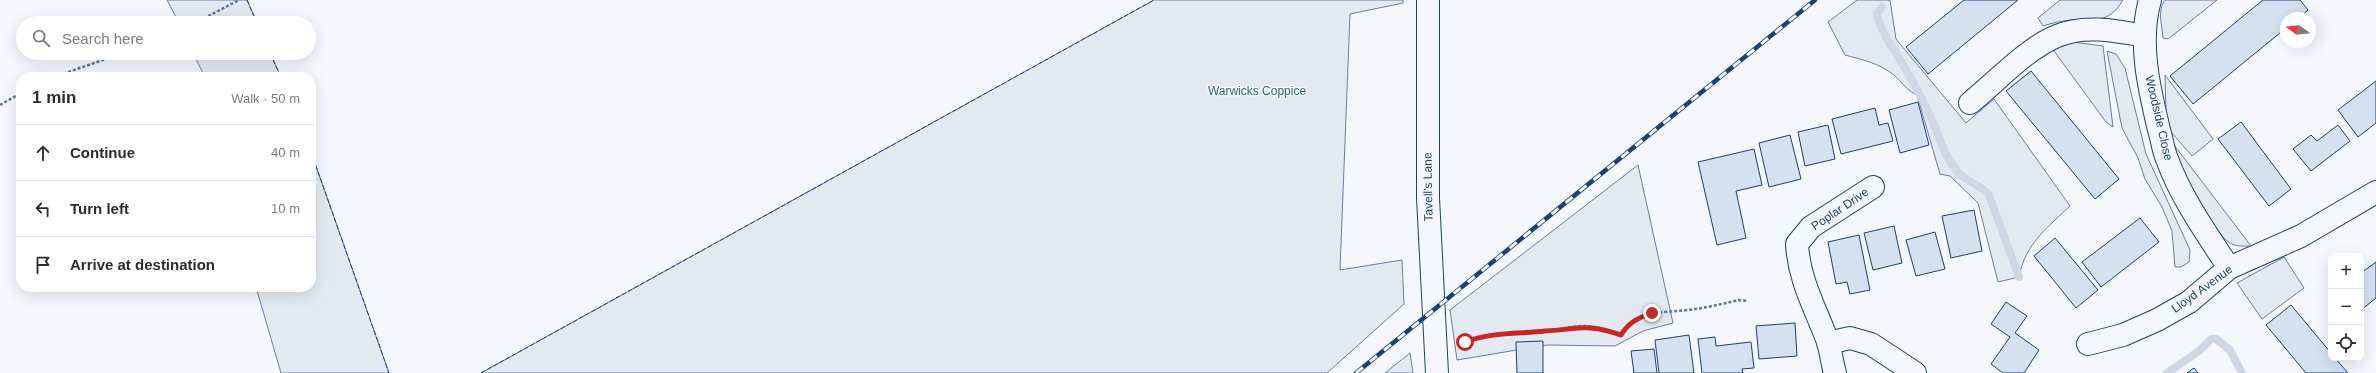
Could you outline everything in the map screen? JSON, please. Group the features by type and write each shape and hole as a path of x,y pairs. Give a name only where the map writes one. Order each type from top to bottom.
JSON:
{"street":[{"name":"Tavell's Lane","path":"1428,0 1428,198 1436,364"},
{"name":"Woodside Close","path":"2150,0 2145,36 2154,107 2166,159 2197,219 2230,268"},
{"path":"1970,103 2033,50 2057,36 2079,30 2104,30 2145,36"},
{"name":"Poplar Drive","path":"1835,373 1828,343 1806,291 1798,264 1797,244 1811,227 1873,187"},
{"name":"Lloyd Avenue","path":"2088,344 2123,335 2157,320 2189,302 2230,268 2301,236 2376,192"},
{"path":"1828,343 1850,338 1872,344 1915,373"}],"path":[{"path":"208,16 239,0"},
{"path":"68,72 103,60"},
{"path":"0,106 16,96"},
{"path":"1436,364 1480,336 1545,331 1582,326 1600,328 1621,335 1627,326 1638,318 1652,313 1687,310 1739,300 1748,301"}],"green space":[{"path":"167,0 247,0 254,16 175,16"},
{"name":"Warwicks Coppice","path":"1154,0 1403,0 1403,3 1350,14 1340,270 1402,260 1404,304 1327,373 481,373"},
{"path":"1857,0 1890,0 1896,39 1966,123 1994,99 2070,206 2038,237 2026,255 2019,277 1998,282 1978,203 1950,176 1940,174 1917,95 1907,89 1894,75 1883,68 1871,62 1845,55 1828,22"},
{"path":"2060,0 2123,0 2112,13 2100,19 2071,20 2043,26 2038,18"},
{"path":"2165,0 2217,0 2168,39 2163,38 2161,18 2161,8"},
{"path":"2065,41 2103,46 2113,127 2106,122 2054,51 2054,47"},
{"path":"2107,51 2116,54 2125,68 2146,154 2190,250 2189,262 2181,267 2175,267 2172,231 2162,207 2145,179 2138,158 2122,128"},
{"path":"196,60 273,60 279,72 202,72"},
{"path":"2165,75 2213,139 2192,156 2171,132 2166,113"},
{"path":"2165,133 2251,246 2238,246 2230,243 2221,235 2203,209"},
{"path":"1638,165 1673,323 1643,331 1615,346 1547,345 1457,360 1450,310"},
{"path":"316,166 389,373 281,373 257,292 316,292"},
{"path":"2284,257 2304,288 2262,319 2237,283"},
{"path":"1410,353 1413,373 1385,373"}],"building":[{"path":"1964,0 2018,0 1928,74 1906,47"},
{"path":"2263,0 2300,0 2308,10 2306,12 2280,12 2280,33 2193,104 2170,76"},
{"path":"2031,71 2119,179 2095,199 2006,91"},
{"path":"2376,81 2376,123 2358,137 2338,110"},
{"path":"1918,102 1929,145 1900,153 1889,110"},
{"path":"1875,108 1879,125 1888,123 1893,141 1841,154 1832,119"},
{"path":"2241,122 2291,189 2269,206 2218,139"},
{"path":"1828,125 1835,159 1805,166 1798,132"},
{"path":"2338,125 2350,141 2311,171 2293,149 2311,135 2317,141"},
{"path":"1790,135 1801,179 1769,187 1759,143"},
{"path":"1754,149 1762,185 1736,191 1746,238 1717,245 1698,162"},
{"path":"1974,210 1982,251 1951,258 1942,216"},
{"path":"2140,218 2159,242 2101,287 2082,262"},
{"path":"1894,226 1902,263 1873,270 1864,233"},
{"path":"1935,232 1945,269 1916,276 1906,240"},
{"path":"1859,235 1870,290 1850,294 1847,282 1836,284 1828,242"},
{"path":"2055,238 2098,290 2076,308 2034,256"},
{"path":"2376,262 2376,298 2364,308 2364,289 2364,271"},
{"path":"2006,302 2027,316 2015,333 2039,350 2024,373 2003,373 1991,364 2010,337 1991,324"},
{"path":"2291,305 2328,349 2328,361 2338,361 2348,373 2306,373 2266,325"},
{"path":"1795,323 1797,356 1759,359 1756,326"},
{"path":"1689,335 1694,373 1659,373 1655,340"},
{"path":"1715,337 1716,346 1751,342 1754,368 1742,369 1743,373 1702,373 1698,339"},
{"path":"1543,341 1543,373 1517,373 1516,342"},
{"path":"1654,349 1657,373 1634,373 1631,351"},
{"path":"2194,368 2198,373 2187,373"}],"waterway":[{"path":"1882,7 1877,14 1882,28 1920,95 1950,161 1965,179 1981,188 1989,195 2019,277"},
{"path":"2167,373 2199,351 2211,339 2216,339 2230,350 2242,373"}],"railway":[{"path":"1356,373 1815,0"}],"fence":[{"path":"247,0 254,16"},
{"path":"481,373 1154,0"},
{"path":"273,60 279,72"},
{"path":"316,166 389,373"}],"route":[{"path":"1465,342 1480,336 1494,334 1545,331 1582,326 1600,328 1621,335 1627,326 1638,318 1652,313"}]}
